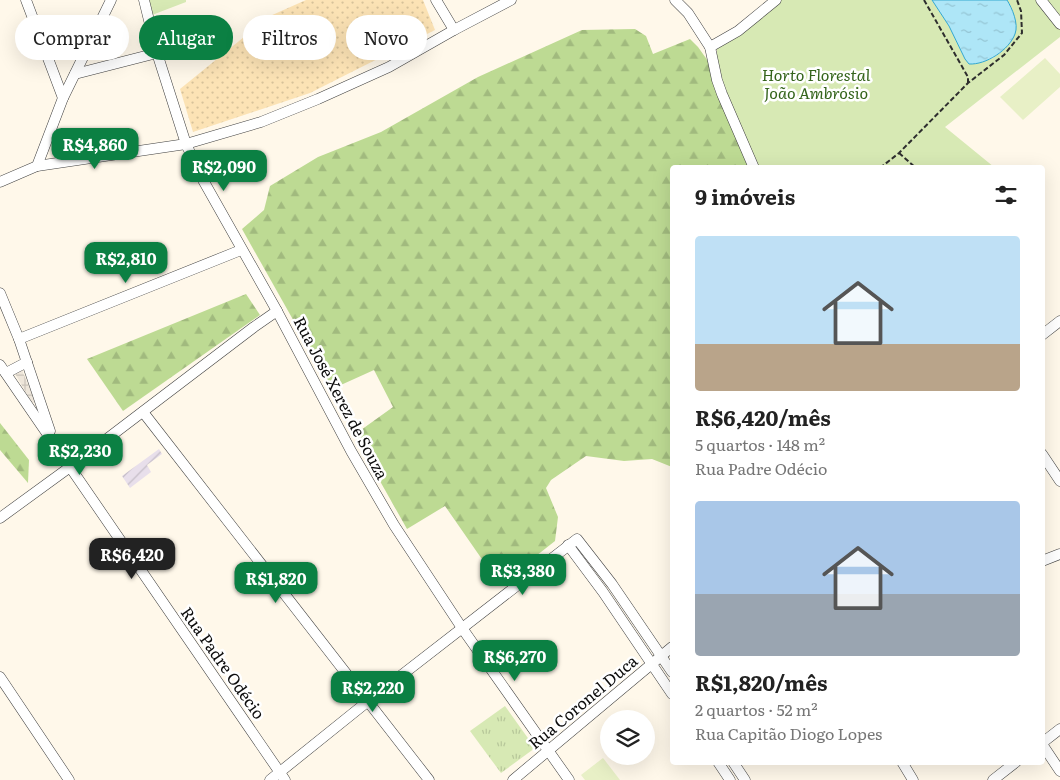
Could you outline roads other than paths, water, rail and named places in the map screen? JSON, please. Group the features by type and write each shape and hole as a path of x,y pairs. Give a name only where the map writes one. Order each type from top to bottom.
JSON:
{"street":[{"path":"26,0 63,98"},
{"path":"37,166 63,98 111,0"},
{"name":"Rua José Xerez de Souza","path":"144,0 148,15"},
{"path":"436,0 454,30"},
{"path":"0,182 37,166 186,144 261,122 389,67 511,0"},
{"path":"675,0 688,13 710,47 722,94 753,165"},
{"path":"710,47 738,31 776,0"},
{"path":"1041,0 1056,10 1060,24"},
{"path":"75,74 139,57"},
{"name":"Rua José Xerez de Souza","path":"160,60 186,144 241,250 277,311 351,451 394,525 462,628 569,780"},
{"path":"19,339 241,250"},
{"path":"0,293 19,339 53,441"},
{"path":"0,518 70,468 277,311"},
{"path":"1045,333 1060,321"},
{"path":"3,369 27,362"},
{"name":"Rua Padre Odécio","path":"3,369 282,776"},
{"path":"143,412 429,780"},
{"path":"1045,458 1060,481"},
{"path":"270,780 282,776 367,702 578,539 612,584 670,669"},
{"path":"568,545 603,592 670,691"},
{"path":"1045,561 1060,554"},
{"path":"603,592 612,584"},
{"name":"Rua Coronel Duca","path":"513,780 670,649"},
{"path":"0,678 69,780"},
{"path":"1045,741 1060,729"},
{"path":"1045,748 1060,771"},
{"path":"720,765 730,780 743,777 735,765"},
{"path":"904,765 914,780"},
{"path":"993,780 1012,765"}],"water":[{"path":"932,0 1007,0 1016,21 1015,34 1008,46 996,55 983,62 969,64 949,26"}],"park label":[{"name":"Horto Florestal João Ambrósio","path":"816,84"}]}
